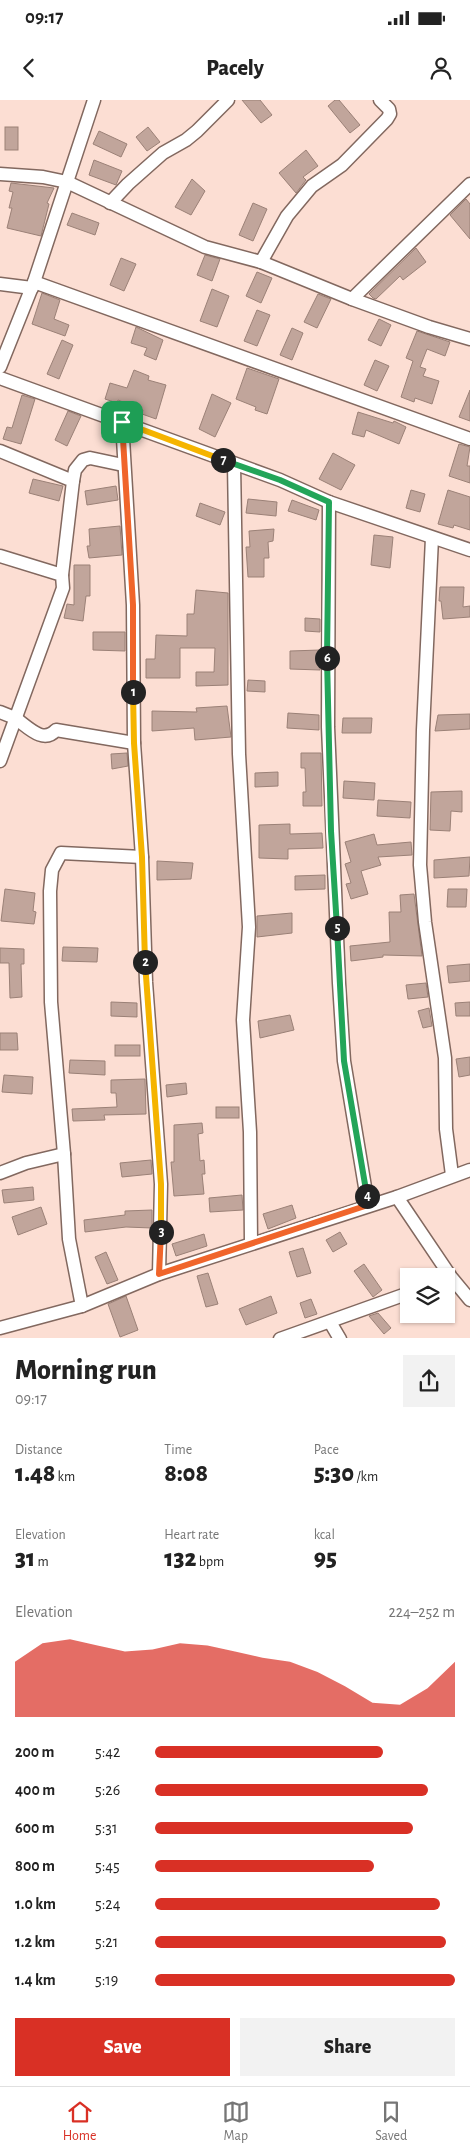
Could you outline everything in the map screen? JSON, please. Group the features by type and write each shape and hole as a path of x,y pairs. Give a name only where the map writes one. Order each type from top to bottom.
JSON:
{"street":[{"path":"0,367 33,285 94,100"},
{"path":"110,203 163,153 186,140 228,100"},
{"path":"261,262 287,216 312,186 342,165 387,119 390,114 380,100"},
{"path":"0,174 67,182 205,247 261,262 352,299 429,327 469,336"},
{"path":"352,299 470,184"},
{"path":"0,284 33,285 470,439"},
{"path":"0,378 280,480 329,502 470,550"},
{"path":"122,422 123,465 133,605 134,743 142,857 146,982 161,1184 159,1274"},
{"path":"0,450 72,481"},
{"path":"0,761 62,588 72,481 75,470 83,460 90,458 123,465"},
{"path":"234,464 239,754 249,927 243,1020 250,1132 251,1243"},
{"path":"329,502 328,727 339,983 344,1061 368,1205"},
{"path":"432,538 423,730 420,866 425,922 445,1058 446,1128 452,1175"},
{"path":"0,556 62,575"},
{"path":"0,712 14,718 39,735 47,736 56,730 134,743"},
{"path":"82,1306 69,1239 51,1002 50,891 52,870 60,853 142,857"},
{"path":"1,1174 26,1163 64,1154"},
{"path":"0,1328 82,1306 159,1274 397,1197 452,1175 470,1170"},
{"path":"397,1197 443,1268"},
{"path":"455,1284 470,1300"},
{"path":"280,1338 400,1296"},
{"path":"330,1322 340,1338"}],"building":[{"path":"242,100 260,100 272,115 261,123"},
{"path":"335,100 339,100 360,125 350,133 328,106"},
{"path":"5,127 18,127 18,150 5,150"},
{"path":"148,127 160,142 147,151 136,137"},
{"path":"99,131 127,144 121,157 93,144"},
{"path":"306,150 318,166 303,177 306,180 296,193 279,173"},
{"path":"94,160 122,171 116,185 89,175"},
{"path":"192,179 205,191 191,215 175,207"},
{"path":"11,183 54,188 47,203 49,204 41,236 7,228 12,208 9,208 13,192 9,191"},
{"path":"466,199 470,204 470,239 450,215"},
{"path":"253,203 267,209 253,241 239,235"},
{"path":"72,213 99,223 95,235 67,225"},
{"path":"416,248 426,262 403,280 400,276 376,299 373,298 369,294"},
{"path":"205,255 220,259 212,281 197,275"},
{"path":"121,258 136,264 124,291 110,285"},
{"path":"257,272 272,278 261,303 246,296"},
{"path":"212,289 229,296 217,327 200,321"},
{"path":"42,293 60,300 54,319 69,325 65,336 32,324"},
{"path":"318,294 331,299 317,328 304,322"},
{"path":"257,310 270,315 257,346 244,341"},
{"path":"379,319 391,325 381,346 368,340"},
{"path":"136,327 163,340 156,360 144,355 147,348 131,343"},
{"path":"292,328 303,333 292,360 280,355"},
{"path":"417,331 450,342 445,356 427,349 420,367 426,369 423,376 439,381 432,404 415,398 414,402 401,397 413,361 406,358"},
{"path":"62,340 73,345 59,379 47,374"},
{"path":"375,360 389,366 377,391 364,385"},
{"path":"247,368 279,379 267,414 255,410 256,407 236,399"},
{"path":"134,370 149,376 148,380 166,385 156,419 142,414 143,410 118,400 117,403 105,399 110,383 127,388"},
{"path":"470,390 470,421 459,417"},
{"path":"212,394 231,403 215,437 199,429"},
{"path":"22,395 35,399 21,444 3,439 7,427 12,428"},
{"path":"68,411 81,416 67,446 55,440"},
{"path":"358,412 393,423 394,421 406,427 399,444 366,430 364,437 352,434"},
{"path":"459,444 470,447 467,466 470,466 470,483 449,476"},
{"path":"333,453 355,465 341,490 319,479"},
{"path":"33,479 63,486 59,501 29,493"},
{"path":"116,486 118,500 87,505 85,491"},
{"path":"411,490 425,494 420,512 406,508"},
{"path":"448,490 470,497 470,530 454,525 453,528 438,524"},
{"path":"248,499 277,502 276,516 246,513"},
{"path":"292,500 319,510 316,520 288,511"},
{"path":"200,503 225,512 220,525 196,516"},
{"path":"120,526 122,555 89,558 87,546 90,546 89,529"},
{"path":"274,529 273,541 268,542 269,558 264,558 264,577 248,577 246,547 250,547 249,531"},
{"path":"374,535 393,537 390,568 371,565"},
{"path":"74,565 90,565 90,596 86,596 83,621 64,618 67,604 74,605"},
{"path":"440,587 464,587 463,607 470,606 470,617 443,619 441,601 439,601"},
{"path":"196,590 228,593 228,685 196,686 196,672 214,672 215,648 180,648 180,678 146,678 146,659 155,659 156,635 187,636 187,614 194,614"},
{"path":"305,618 320,619 320,632 305,631"},
{"path":"93,632 125,632 125,651 93,650"},
{"path":"320,650 320,670 290,669 290,651"},
{"path":"248,680 265,681 265,692 247,691"},
{"path":"227,706 231,737 195,740 194,728 152,731 152,711 197,712 196,708"},
{"path":"288,713 319,715 319,730 287,728"},
{"path":"470,714 470,729 435,731 438,715"},
{"path":"343,718 372,718 371,733 342,733"},
{"path":"127,753 128,766 112,769 111,754"},
{"path":"301,753 321,753 322,806 303,806 303,792 306,792 305,768 301,768"},
{"path":"278,772 278,786 255,787 255,773"},
{"path":"344,781 375,783 374,800 343,798"},
{"path":"462,791 462,812 451,811 450,831 430,830 431,792"},
{"path":"378,800 411,802 410,818 377,816"},
{"path":"290,824 290,834 322,833 323,848 288,849 288,859 259,858 259,825"},
{"path":"374,834 377,845 411,842 412,855 378,857 381,865 361,871 368,894 351,899 346,884 351,883 345,864 351,862 345,842"},
{"path":"470,857 469,876 434,878 434,860"},
{"path":"157,861 193,863 191,879 157,880"},
{"path":"325,875 325,889 295,890 295,876"},
{"path":"5,889 35,893 33,911 36,912 34,924 1,921"},
{"path":"448,889 467,889 466,907 447,907"},
{"path":"414,894 422,956 383,955 383,957 351,961 350,946 390,942 389,912 401,912 400,895"},
{"path":"292,913 292,933 257,937 257,916"},
{"path":"63,947 98,948 97,962 62,961"},
{"path":"0,948 24,949 24,964 21,964 22,997 10,998 9,963 0,963"},
{"path":"470,964 470,981 449,983 447,966"},
{"path":"426,983 428,997 408,999 406,985"},
{"path":"111,1002 137,1003 137,1017 111,1016"},
{"path":"470,1002 470,1016 456,1016 455,1003"},
{"path":"429,1008 432,1026 423,1028 418,1011"},
{"path":"290,1015 294,1030 260,1038 258,1021"},
{"path":"0,1033 17,1033 18,1050 0,1050"},
{"path":"115,1045 140,1045 140,1056 115,1056"},
{"path":"470,1057 470,1075 459,1077 456,1059"},
{"path":"70,1060 105,1061 105,1075 69,1073"},
{"path":"4,1075 33,1077 32,1094 2,1092"},
{"path":"145,1079 146,1114 104,1115 105,1120 73,1121 72,1109 117,1107 116,1093 111,1093 111,1080"},
{"path":"186,1083 187,1094 167,1097 166,1085"},
{"path":"216,1107 239,1107 239,1118 216,1118"},
{"path":"202,1123 203,1133 198,1134 200,1161 204,1160 205,1174 202,1174 204,1194 174,1196 171,1162 174,1162 174,1125"},
{"path":"151,1160 152,1174 122,1177 120,1163"},
{"path":"33,1187 34,1200 4,1203 2,1190"},
{"path":"242,1195 243,1210 210,1212 209,1198"},
{"path":"292,1205 296,1218 268,1229 263,1214"},
{"path":"41,1207 47,1224 18,1235 12,1217"},
{"path":"152,1210 152,1228 126,1227 85,1232 84,1220 125,1215 125,1211"},
{"path":"340,1232 347,1244 333,1252 326,1240"},
{"path":"204,1234 207,1246 176,1256 172,1244"},
{"path":"303,1248 311,1273 297,1277 289,1252"},
{"path":"106,1252 118,1280 107,1284 95,1257"},
{"path":"364,1264 382,1290 373,1297 354,1271"},
{"path":"208,1273 218,1304 206,1307 197,1276"},
{"path":"126,1296 138,1330 120,1337 108,1304"},
{"path":"271,1296 277,1313 246,1325 239,1309"},
{"path":"311,1299 317,1314 305,1318 300,1303"},
{"path":"378,1313 391,1328 384,1334 369,1316"}],"route":[{"path":"122,422 280,480 329,502 327,592 328,727 339,983 344,1061 368,1205 159,1274 161,1184 146,982 142,857 134,743 133,605 123,465 122,422"}]}
